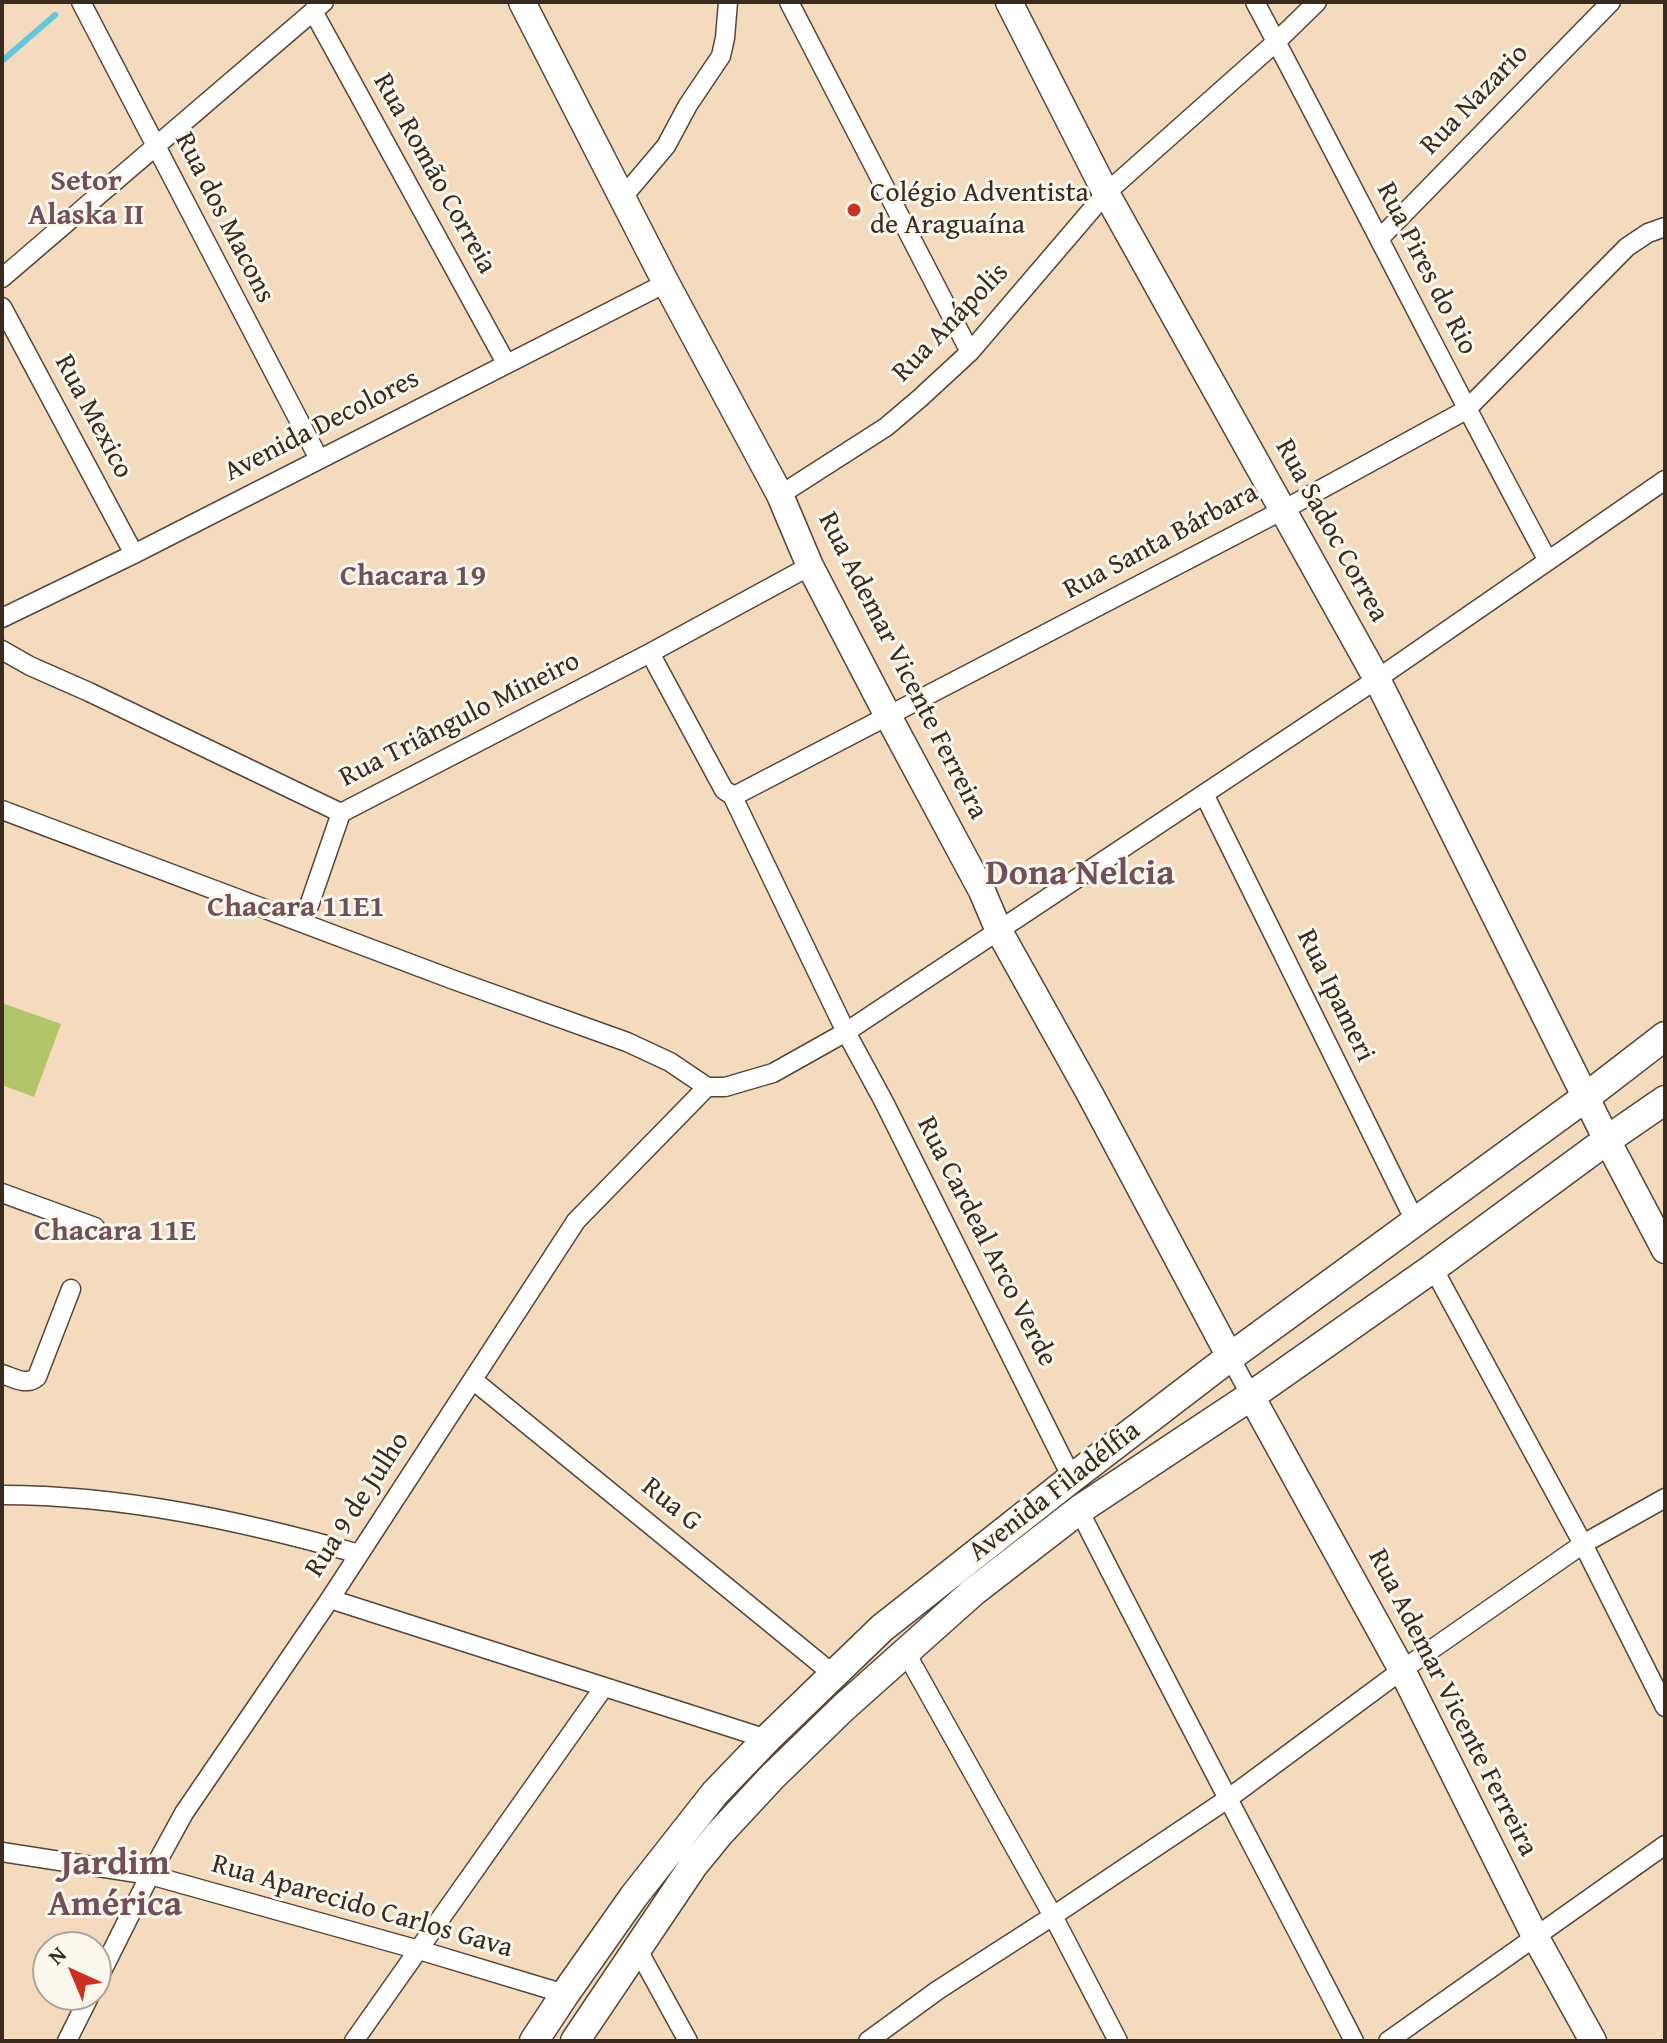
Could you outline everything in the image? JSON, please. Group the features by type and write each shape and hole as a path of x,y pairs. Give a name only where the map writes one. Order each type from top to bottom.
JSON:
{"main road":[{"name":"Avenida Filadélfia","path":"534,2041 634,1896 715,1793 882,1628 1230,1357 1416,1223 1665,1036"},
{"name":"Avenida Filadélfia","path":"575,2041 693,1866 719,1834 843,1708 973,1592 1079,1510 1251,1396 1665,1100"}],"street":[{"name":"Rua dos Macons","path":"81,2 319,459"},
{"name":"Rua Ademar Vicente Ferreira","path":"522,2 666,283 780,495 810,566 982,891 999,931 1230,1357"},
{"path":"622,198 666,146 688,105 721,56 728,2"},
{"path":"789,2 970,352"},
{"name":"Rua Sadoc Correa","path":"1009,2 1106,193 1377,679 1665,1250"},
{"name":"Rua Pires do Rio","path":"1255,2 1380,238 1466,410 1548,561"},
{"name":"Rua Anápolis","path":"780,495 886,427 919,399 970,352 1106,193 1317,2"},
{"name":"Rua Nazario","path":"1380,238 1611,2"},
{"path":"2,278 318,7"},
{"name":"Rua Romão Correia","path":"318,7 506,363"},
{"name":"Rua Santa Bárbara","path":"728,792 738,794 1283,510 1466,410 1627,247 1648,233 1665,227"},
{"name":"Avenida Decolores","path":"2,618 666,283"},
{"name":"Rua Mexico","path":"2,307 134,554"},
{"path":"2,810 627,1042 716,1087 773,1073 846,1032 1377,679 1665,480"},
{"name":"Rua Triângulo Mineiro","path":"2,650 341,813 650,653 810,566"},
{"path":"650,653 728,792"},
{"name":"Rua Cardeal Arco Verde","path":"728,792 1072,1478"},
{"name":"Rua Ipameri","path":"1204,794 1416,1223"},
{"path":"303,923 341,813"},
{"name":"Rua 9 de Julho","path":"112,1951 184,1813 330,1599 576,1221 716,1087"},
{"path":"2,1193 95,1227"},
{"path":"1433,1268 1583,1544 1665,1707"},
{"path":"2,1374 24,1382 37,1377 71,1289"},
{"path":"1230,1357 1251,1396"},
{"name":"Rua G","path":"473,1380 833,1674"},
{"name":"Rua Ademar Vicente Ferreira","path":"1251,1396 1402,1670 1536,1938 1593,2041"},
{"path":"2,1495 68,1496 124,1503 228,1522 359,1554"},
{"path":"868,2041 938,1990 1229,1798 1402,1670 1583,1544 1665,1498"},
{"path":"1079,1510 1354,2041"},
{"path":"330,1599 767,1739"},
{"path":"906,1653 1053,1916 1118,2041"},
{"path":"354,2041 604,1687"},
{"path":"1388,2041 1665,1845"},
{"name":"Rua Aparecido Carlos Gava","path":"2,1852 150,1875 565,1994"},
{"path":"638,1950 688,2041"},
{"path":"67,2041 82,2011"}],"green space":[{"path":"2,1003 61,1024 34,1097 2,1085"}],"waterway":[{"path":"2,61 55,15"}],"place":[{"name":"Colégio Adventista de Araguaína","path":"854,210"}],"district":[{"name":"Setor Alaska II","path":"86,199"},
{"name":"Chacara 19","path":"413,577"},
{"name":"Dona Nelcia","path":"1080,875"},
{"name":"Chacara 11E1","path":"296,908"},
{"name":"Chacara 11E","path":"115,1232"},
{"name":"Jardim América","path":"115,1886"}]}
